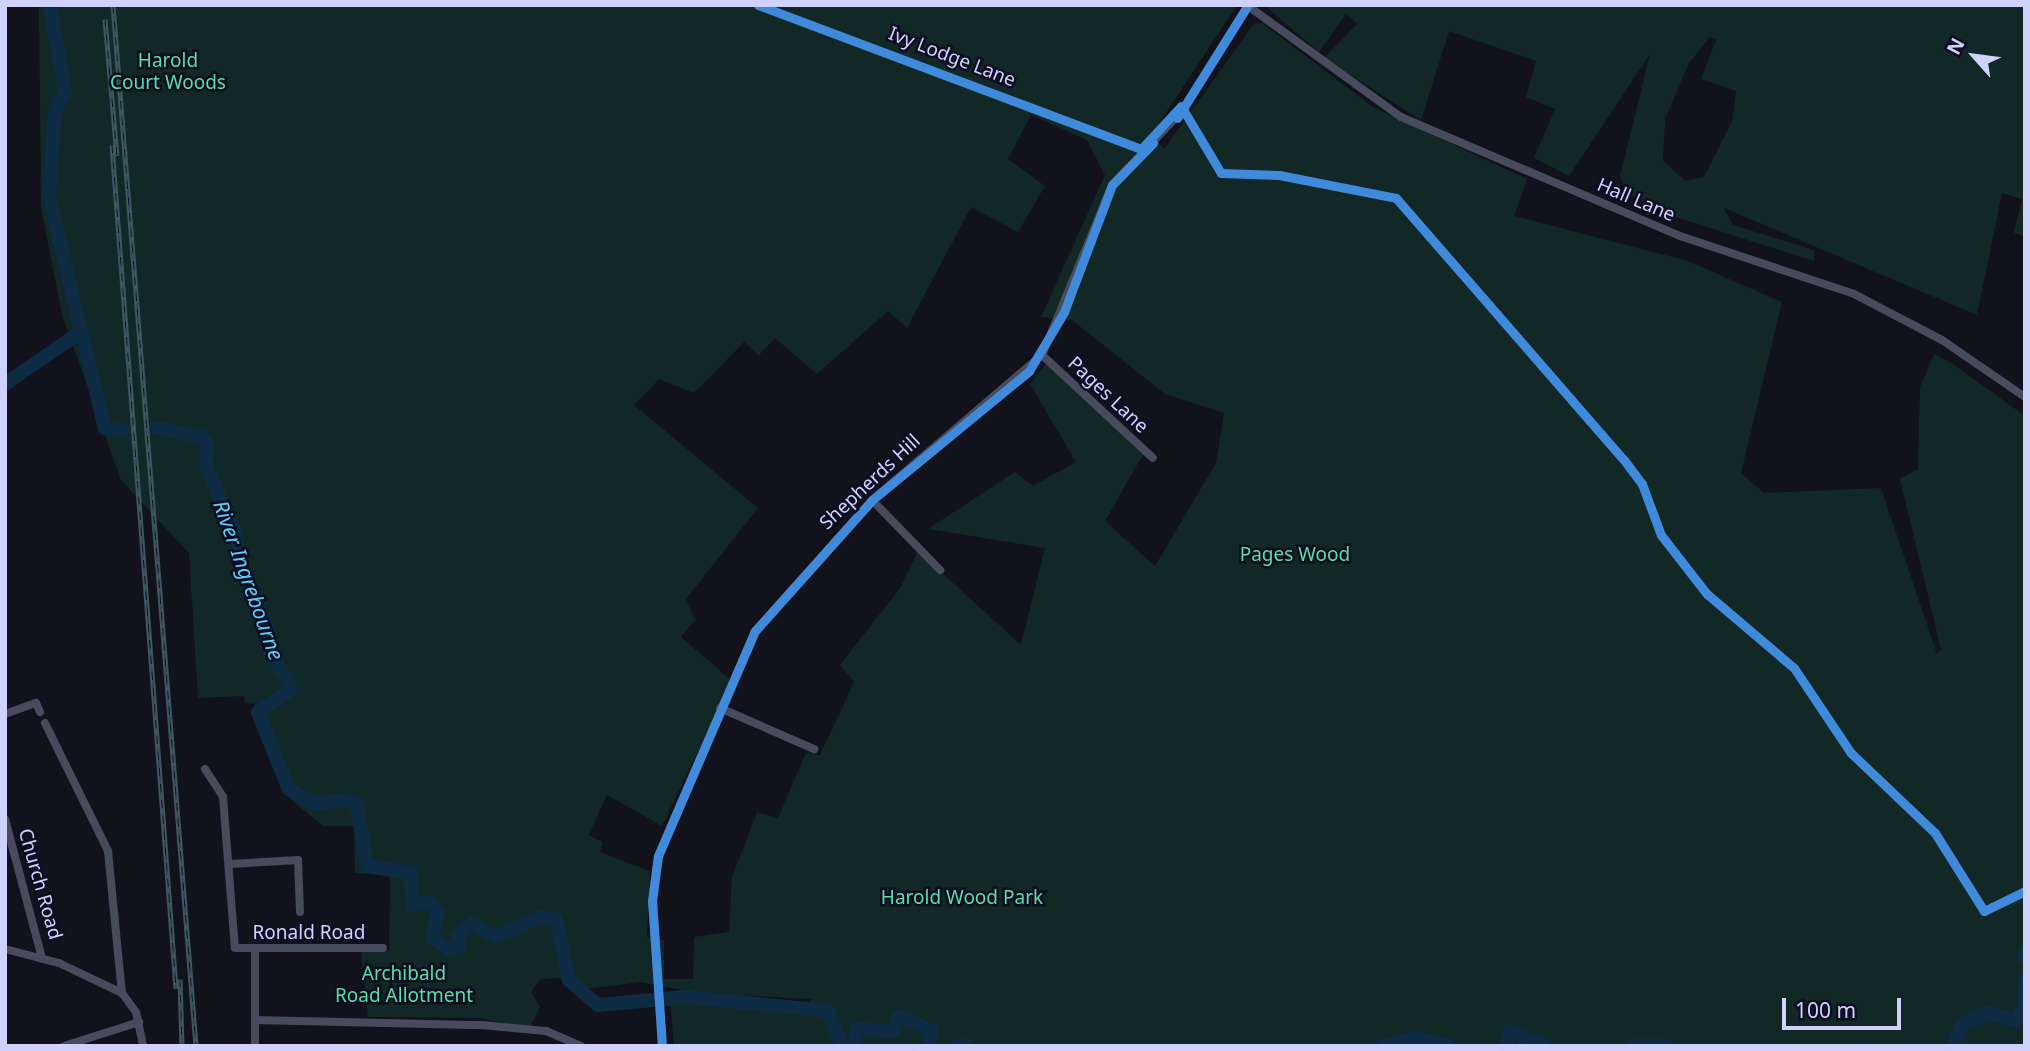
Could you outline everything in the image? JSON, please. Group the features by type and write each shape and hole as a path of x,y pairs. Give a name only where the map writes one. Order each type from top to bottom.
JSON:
{"street":[{"name":"Shepherds Hill","path":"662,1046 652,901 658,856 720,708 764,615 872,500 1042,355 1112,185 1184,109 1248,6"},
{"name":"Hall Lane","path":"1248,6 1401,117 1680,236 1854,293 1942,340 2025,397"},
{"name":"Ivy Lodge Lane","path":"1020,103 1134,142 1144,150"},
{"name":"Pages Lane","path":"1042,355 1153,458"},
{"name":"Shepherds Hill","path":"872,500 940,570"},
{"path":"5,714 36,703 40,712"},
{"path":"720,708 814,749"},
{"path":"46,723 108,851 122,993"},
{"path":"205,769 223,797 230,864 298,860 300,912"},
{"name":"Church Road","path":"5,819 42,958"},
{"name":"Ronald Road","path":"230,864 235,948 383,948"},
{"path":"5,949 42,958 122,993 131,1003 139,1022 143,1046"},
{"path":"255,949 255,1046"},
{"path":"255,1020 482,1024 546,1031 581,1046"},
{"path":"64,1046 139,1022"}],"green space":[{"path":"39,5 1237,5 1152,134 1164,149 1254,24 1262,23 1373,107 1527,179 1514,216 1688,261 1782,302 1741,473 1764,493 1881,488 1937,654 1941,650 1900,479 1918,469 1920,387 1934,354 1950,362 2025,416 2025,1046 674,1046 670,999 807,1010 811,999 698,993 640,982 587,989 559,978 540,979 531,992 540,1007 529,1029 481,1018 368,1017 361,951 389,951 390,874 355,873 354,826 323,826 283,793 256,727 255,704 245,703 244,696 198,698 189,553 121,480 62,315 41,207","holes":["1031,115 1087,140 1105,175 1041,317 1072,320 1165,394 1224,413 1216,463 1155,566 1105,521 1145,451 1048,361 1030,384 1076,462 1033,486 1015,472 928,529 1045,548 1021,645 918,551 900,588 840,665 854,682 820,755 806,753 778,818 757,812 732,877 729,932 694,937 693,979 664,979 664,940 647,937 650,871 600,852 603,842 589,835 607,795 662,826 732,681 681,637 695,620 686,599 758,508 634,405 659,379 694,393 744,342 759,355 775,338 817,374 888,311 907,328 971,207 1018,232 1045,186 1008,159"]},
{"path":"1264,5 2025,5 2025,236 2014,233 2022,199 2002,193 1977,315 1724,208 1733,225 1814,250 1814,261 1679,218 1626,193 1620,176 1650,54 1569,176 1534,158 1555,109 1526,97 1536,61 1449,31 1421,120 1324,58 1357,24 1346,14 1319,52","holes":["1710,37 1716,40 1701,79 1736,91 1732,121 1704,177 1685,181 1663,160 1665,119 1689,63"]}],"waterway":[{"name":"River Ingrebourne","path":"50,5 65,93 55,110 49,197 105,428 123,431"},
{"path":"5,384 79,333"},
{"name":"River Ingrebourne","path":"157,428 202,437 207,444 206,466 237,536 237,559 267,625 269,650 289,683 290,690 258,712 289,789 316,804 346,799 357,805 367,866 411,873 412,905 431,903 438,912 432,938 449,949 460,946 458,935 472,924 495,937 541,917 556,919 569,980 598,1005 686,997 828,1011 843,1046"},
{"name":"River Ingrebourne","path":"2025,952 2025,958"},
{"name":"River Ingrebourne","path":"1952,1046 1963,1024 1987,1013 2016,1020 2024,1006 2025,979"},
{"name":"River Ingrebourne","path":"855,1046 856,1029 893,1031 899,1016 932,1031 928,1046"},
{"name":"River Ingrebourne","path":"1506,1046 1510,1031 1545,1046"},
{"name":"River Ingrebourne","path":"1383,1046 1419,1038 1449,1046"},
{"name":"River Ingrebourne","path":"958,1046 966,1046"},
{"name":"River Ingrebourne","path":"1631,1046 1668,1046"}],"railway":[{"path":"113,5 196,1046"},
{"path":"105,19 117,155"},
{"path":"112,145 176,989"},
{"path":"180,979 182,1046"}],"cycle path":[{"path":"758,5 1144,150"},
{"path":"1177,118 1248,5"},
{"path":"1142,148 1181,106 1221,173 1279,175 1396,198 1624,460 1642,484 1661,535 1707,594 1794,668 1851,753 1935,833 1984,911 2025,891"},
{"path":"662,1046 652,901 658,856 755,631 872,500 1029,371 1064,312 1112,185 1153,143"}],"park label":[{"name":"Harold Court Woods","path":"168,72"},
{"name":"Pages Wood","path":"1295,555"},
{"name":"Harold Wood Park","path":"962,898"},
{"name":"Archibald Road Allotment","path":"404,985"}]}
